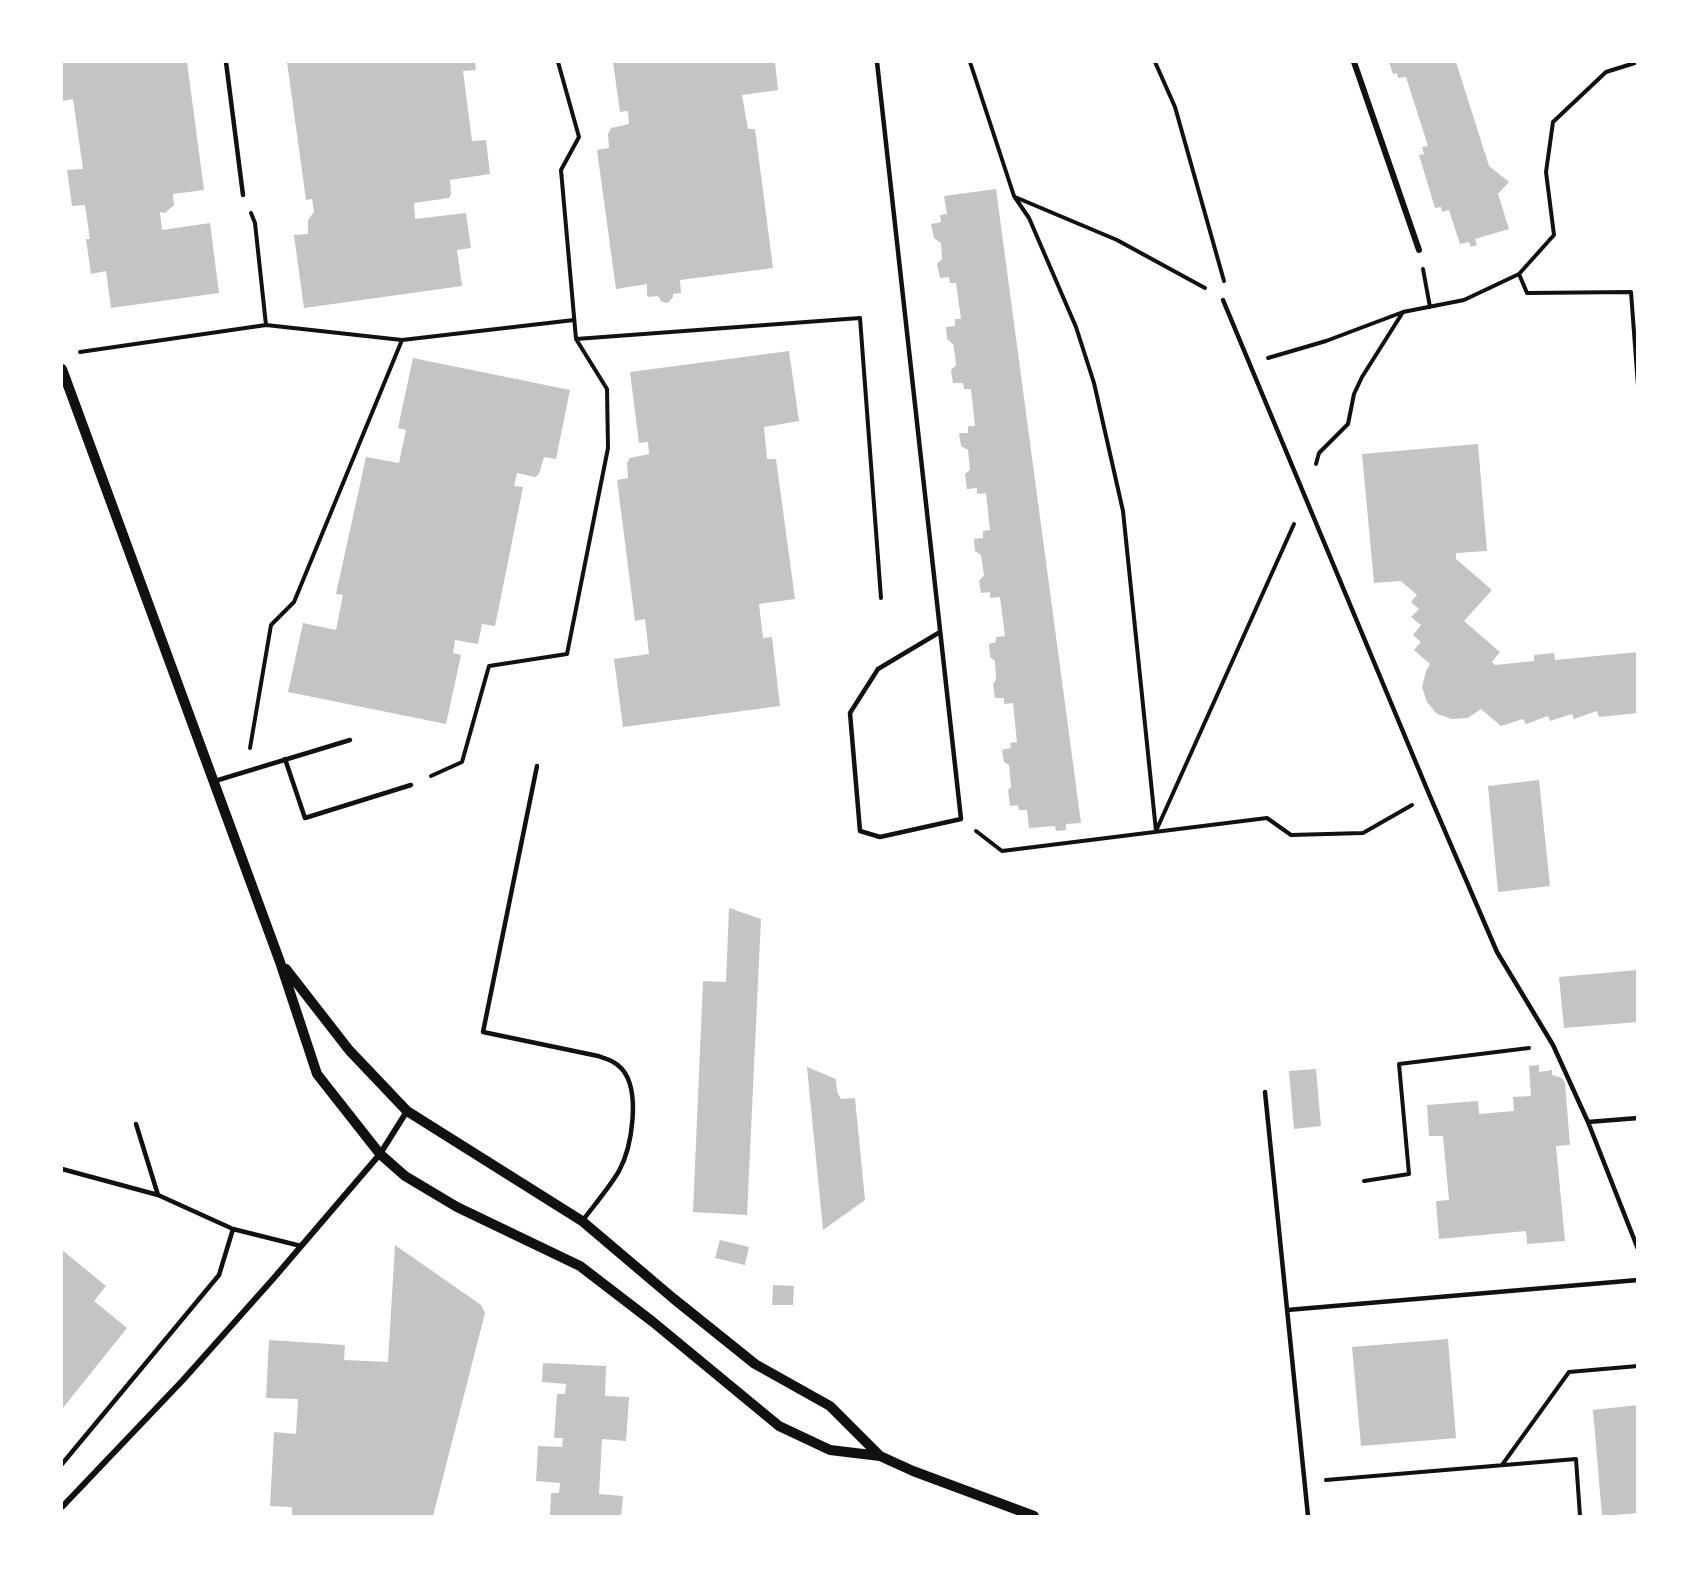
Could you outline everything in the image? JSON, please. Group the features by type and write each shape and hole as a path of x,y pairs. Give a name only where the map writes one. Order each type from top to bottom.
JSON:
{"street":[{"path":"1354,62 1419,250"},
{"path":"62,369 280,962 317,1074 380,1154 405,1176 457,1208 580,1266 654,1322 779,1426 830,1450 880,1456 913,1471 1034,1516"},
{"path":"280,962 349,1050 407,1111 582,1221 755,1364 830,1406 880,1456"},
{"path":"62,1507 183,1380 301,1246 380,1154 407,1111"}],"lane":[{"path":"226,62 243,195"},
{"path":"877,62 961,819 880,837 860,831 850,712 878,669 940,632"},
{"path":"1223,300 1497,952 1554,1045 1588,1122 1638,1249"},
{"path":"213,782 350,740"},
{"path":"285,759 304,818 411,785"},
{"path":"537,766 483,1032 598,1056 615,1062 627,1076 631,1087 633,1109 626,1154 619,1171 582,1221"},
{"path":"1265,1092 1308,1516"},
{"path":"1588,1122 1638,1118"},
{"path":"136,1124 158,1195"},
{"path":"62,1169 158,1195 233,1229 301,1246"},
{"path":"62,1464 219,1275 233,1229"},
{"path":"1287,1310 1638,1280"}],"path":[{"path":"411,785 462,762 489,666 567,654 608,448 606,389 576,339 561,170 579,137 558,62"},
{"path":"970,62 1014,196 1029,218 1076,327 1094,383 1123,511 1156,831"},
{"path":"1014,196 1118,240 1190,279 1223,300 1225,285 1175,107 1155,62"},
{"path":"1250,364 1326,341 1403,312 1464,300 1519,274 1554,235 1546,172 1553,122 1606,72 1638,62"},
{"path":"243,195 255,223 267,325"},
{"path":"1419,250 1430,307"},
{"path":"1519,274 1527,293 1631,292 1638,386"},
{"path":"1156,831 1306,497 1319,453 1348,424 1354,394 1362,377 1403,312"},
{"path":"576,339 860,318 881,598"},
{"path":"73,353 267,325 402,340 574,320"},
{"path":"246,771 271,625 294,602 402,340"},
{"path":"961,819 1002,851 1267,818 1291,835 1363,833 1429,794"},
{"path":"1364,1181 1409,1174 1399,1064 1554,1045"},
{"path":"1502,1465 1569,1372 1638,1366"},
{"path":"1304,1482 1576,1460 1580,1516"}],"building":[{"path":"62,62 187,62 204,190 173,194 174,205 165,213 160,212 162,230 210,223 219,293 111,308 106,271 91,274 86,239 90,239 85,205 72,206 67,170 83,169 73,99 62,101"},
{"path":"287,62 475,62 476,70 463,71 472,141 486,140 490,174 450,180 449,198 414,203 415,219 466,213 471,248 457,250 462,286 304,308 294,235 308,234 308,220 314,212 312,199 306,200"},
{"path":"613,62 775,62 778,90 742,95 748,129 755,129 773,268 680,280 681,293 673,294 668,303 662,302 658,296 649,297 647,284 616,289 597,150 609,148 608,134 611,128 629,124 628,111 620,112"},
{"path":"1389,62 1456,62 1489,166 1509,182 1498,194 1509,229 1475,239 1477,245 1471,247 1469,242 1460,244 1449,210 1442,212 1441,207 1435,208 1419,155 1424,154 1422,147 1428,146 1406,77 1398,78 1397,73 1393,74"},
{"path":"996,189 1081,823 1066,824 1066,830 1056,831 1055,826 1029,828 1027,810 1019,810 1018,805 1010,806 1009,765 1004,762 1002,750 1011,748 1010,743 1017,742 1013,703 1004,704 1004,698 995,698 993,684 996,680 995,661 990,657 989,644 996,642 996,637 1005,636 1000,597 990,598 990,592 981,593 979,581 984,575 981,555 975,551 974,539 983,538 983,531 990,530 986,493 977,494 977,488 967,489 965,474 970,470 968,450 961,446 959,433 968,433 968,426 975,426 971,389 964,389 963,383 953,383 951,370 956,365 955,355 953,344 947,339 946,327 955,326 955,319 961,319 956,283 950,283 949,277 940,278 937,264 942,259 941,243 934,238 931,224 941,222 940,215 947,214 944,196"},
{"path":"789,351 799,421 764,427 767,459 776,459 795,599 759,604 763,638 772,637 780,706 623,727 614,659 649,654 645,619 635,621 617,480 628,478 627,463 630,458 649,454 648,442 639,443 630,372"},
{"path":"413,358 570,390 556,459 544,457 539,474 535,477 517,473 514,486 523,487 495,626 482,624 478,644 455,640 453,653 461,655 446,724 288,692 303,623 336,630 343,595 336,594 366,457 399,463 406,430 398,428"},
{"path":"1478,444 1487,551 1456,553 1456,559 1492,590 1464,621 1500,652 1492,662 1495,665 1534,661 1534,655 1554,653 1555,660 1638,652 1638,713 1599,717 1597,711 1574,719 1572,714 1550,721 1548,716 1526,724 1523,719 1501,726 1481,709 1468,718 1452,719 1437,714 1427,702 1422,687 1430,664 1414,650 1421,642 1413,635 1421,625 1411,617 1419,609 1411,602 1417,595 1401,581 1374,583 1362,454"},
{"path":"1539,780 1550,886 1498,892 1488,786"},
{"path":"729,908 761,919 747,1215 693,1212 703,981 726,982"},
{"path":"1638,970 1638,1022 1564,1028 1559,977"},
{"path":"1539,1065 1539,1072 1552,1070 1552,1075 1562,1078 1565,1083 1570,1145 1556,1146 1565,1241 1527,1244 1526,1231 1439,1239 1436,1201 1449,1200 1443,1136 1429,1136 1427,1105 1478,1101 1479,1114 1514,1111 1513,1097 1531,1096 1529,1066"},
{"path":"807,1067 836,1079 837,1092 841,1099 855,1098 865,1200 823,1230"},
{"path":"1316,1069 1321,1126 1294,1129 1289,1071"},
{"path":"720,1240 749,1247 745,1265 715,1258"},
{"path":"395,1245 481,1305 485,1313 433,1516 292,1516 292,1507 270,1506 274,1432 296,1434 298,1399 266,1398 269,1340 345,1345 344,1360 388,1362"},
{"path":"62,1250 106,1286 94,1301 127,1328 62,1409"},
{"path":"773,1285 794,1286 793,1305 772,1305"},
{"path":"1448,1339 1456,1438 1361,1446 1352,1347"},
{"path":"543,1363 606,1366 605,1396 629,1397 626,1441 602,1439 599,1494 623,1496 621,1516 550,1516 551,1493 559,1493 560,1483 536,1481 538,1446 562,1447 563,1438 554,1438 557,1394 565,1394 566,1384 542,1382"},
{"path":"1638,1405 1638,1513 1602,1516 1593,1410"}]}
